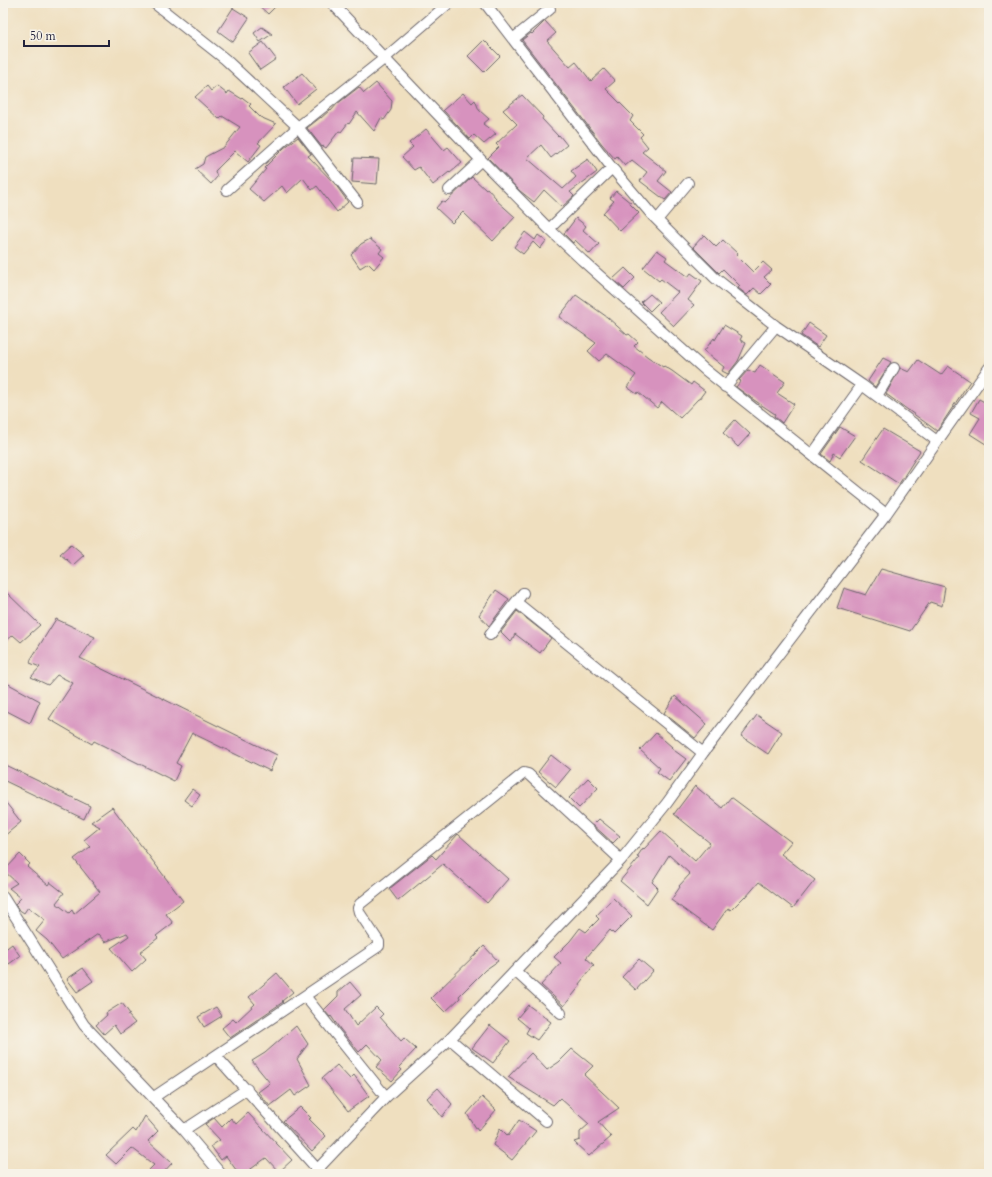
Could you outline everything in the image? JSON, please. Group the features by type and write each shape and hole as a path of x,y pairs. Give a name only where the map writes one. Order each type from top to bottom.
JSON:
{"street":[{"path":"154,3 225,59 298,127 357,202"},
{"path":"332,3 481,160 549,229 681,349 725,386 886,514"},
{"path":"227,190 298,127 385,58 449,3"},
{"path":"485,3 612,168 657,220 715,278 776,326 862,385 937,441"},
{"path":"513,39 550,9"},
{"path":"449,190 481,160"},
{"path":"549,229 612,168"},
{"path":"657,220 688,183"},
{"path":"725,386 776,326"},
{"path":"877,396 894,368"},
{"path":"216,1056 247,1089 315,1172 386,1097 450,1039 621,860 667,803 703,753 886,514 989,368"},
{"path":"812,456 862,385"},
{"path":"490,635 523,593"},
{"path":"516,602 703,753"},
{"path":"154,1097 379,946 379,942 359,912 358,908 360,904 524,773 528,774 621,860"},
{"path":"3,897 84,1025 154,1097 221,1174"},
{"path":"515,971 561,1012"},
{"path":"305,996 386,1097"},
{"path":"450,1039 546,1121"},
{"path":"184,1130 247,1089"}],"building":[{"path":"256,3 279,3 268,14"},
{"path":"233,8 249,18 233,42 218,31"},
{"path":"545,21 556,33 547,41 570,67 576,62 591,81 604,69 615,81 606,89 633,116 630,121 643,134 640,137 648,147 642,152 666,171 658,181 672,192 665,200 640,181 647,172 632,160 625,166 617,157 615,159 522,40 531,33 532,34"},
{"path":"262,27 272,34 260,42 254,33"},
{"path":"484,40 500,56 484,72 468,56"},
{"path":"263,42 276,59 260,70 248,53"},
{"path":"302,73 316,89 297,104 284,87"},
{"path":"376,83 392,101 391,110 384,120 381,118 374,131 357,112 349,124 348,123 341,132 339,131 326,148 323,146 322,147 307,128 330,110 331,111 337,104 359,87 364,93"},
{"path":"207,86 211,91 217,86 227,94 229,91 242,99 243,98 251,104 249,106 260,117 276,124 258,143 261,145 248,162 235,151 215,171 217,177 211,184 195,169 203,164 205,157 224,147 240,127 222,116 219,119 195,97"},
{"path":"463,93 472,103 475,100 479,110 489,119 483,124 496,134 484,144 474,135 470,139 443,110"},
{"path":"522,95 567,145 551,158 541,145 527,158 563,189 576,177 571,171 588,159 597,172 570,192 574,196 562,207 544,190 534,202 520,191 488,158 499,147 496,144 517,124 503,110"},
{"path":"426,129 444,150 448,147 462,163 433,185 419,167 414,170 402,157 413,147 409,143"},
{"path":"298,137 311,154 308,156 335,184 348,202 337,212 317,186 312,190 303,178 287,193 282,186 264,202 249,189 266,169 264,168 284,148"},
{"path":"354,158 379,159 377,184 352,182"},
{"path":"472,177 486,190 487,188 496,198 495,199 515,217 493,241 463,212 452,223 436,208 442,201 445,203"},
{"path":"616,191 631,203 630,204 639,213 620,231 603,213 614,201 610,198"},
{"path":"576,218 586,226 583,230 599,244 590,254 575,240 573,243 564,234"},
{"path":"525,232 535,240 538,235 546,241 540,249 533,242 523,254 514,247"},
{"path":"704,235 716,247 723,240 738,254 736,255 753,272 763,262 772,270 764,277 771,284 761,294 754,288 747,295 738,288 740,286 723,269 719,273 693,247"},
{"path":"370,239 382,249 379,253 384,257 374,269 368,263 360,268 351,255 361,244"},
{"path":"657,250 667,257 665,260 688,277 691,273 702,281 688,300 694,305 674,326 659,312 678,292 661,279 659,281 643,268"},
{"path":"625,268 635,278 624,289 613,279"},
{"path":"650,294 659,302 650,311 641,302"},
{"path":"576,295 607,317 627,335 629,334 638,342 634,346 648,357 672,371 691,385 693,382 705,391 680,418 662,402 657,408 638,392 637,394 627,387 636,375 607,354 599,361 588,351 596,343 559,317"},
{"path":"809,323 826,335 818,347 801,335"},
{"path":"724,325 742,336 740,340 746,343 738,361 728,374 722,371 724,367 704,351 714,338 715,340"},
{"path":"883,358 891,362 875,387 868,381"},
{"path":"918,360 941,375 948,366 970,381 937,431 886,394 900,368 909,372"},
{"path":"760,365 785,382 777,393 794,404 782,423 774,416 775,414 736,387 741,381 739,380 748,370 755,373"},
{"path":"979,399 988,404 989,402 989,446 970,434 980,418 971,413"},
{"path":"735,420 750,434 738,447 723,433"},
{"path":"840,427 855,436 840,457 834,453 830,461 821,454"},
{"path":"883,429 920,451 899,484 862,460"},
{"path":"71,544 84,555 73,565 60,554"},
{"path":"881,569 945,587 942,606 930,602 910,631 837,608 844,588 866,595"},
{"path":"3,589 40,625 21,642 13,635 3,644"},
{"path":"496,590 509,599 489,626 479,615"},
{"path":"517,611 551,638 540,653 515,634 511,642 501,632"},
{"path":"56,619 95,637 80,658 277,755 270,771 192,733 176,763 181,766 174,781 94,741 92,744 49,719 73,683 57,675 48,685 31,677 40,667 30,663"},
{"path":"3,681 40,701 30,723 3,709"},
{"path":"675,696 707,724 695,738 664,713"},
{"path":"757,715 782,732 768,754 741,736"},
{"path":"656,733 672,747 671,748 686,759 669,781 657,772 660,768 640,750"},
{"path":"551,755 570,770 556,787 538,772"},
{"path":"3,764 90,806 84,819 3,780"},
{"path":"588,778 598,788 579,808 569,798"},
{"path":"695,786 722,808 731,797 791,842 781,854 815,880 793,908 759,882 746,897 745,896 731,910 728,908 712,930 671,900 680,887 679,886 690,874 669,855 652,882 658,888 647,904 620,881 639,858 637,857 643,848 644,849 661,831 695,861 710,843 674,814"},
{"path":"192,789 200,795 192,806 184,800"},
{"path":"3,799 21,822 3,837"},
{"path":"112,807 183,901 166,914 173,923 156,936 158,938 140,952 146,959 132,972 111,948 129,936 127,933 105,942 98,934 62,959 47,940 36,931 45,920 28,907 24,913 18,909 15,904 21,898 9,888 17,883 4,871 20,854 30,864 27,867 48,885 50,882 64,893 56,903 69,913 72,910 74,914 100,892 74,859 90,847 84,840 100,827 91,822"},
{"path":"599,819 620,836 613,843 593,825"},
{"path":"458,834 508,879 487,903 443,864 398,901 389,889 432,855 436,859"},
{"path":"613,898 632,916 614,934 610,930 586,958 594,965 564,1006 541,985 561,963 554,957 570,941 580,928 586,932 599,919 596,916"},
{"path":"12,944 20,956 9,964 3,956 3,951"},
{"path":"484,946 498,961 485,970 459,996 460,998 445,1012 431,998"},
{"path":"639,959 653,971 636,990 622,977"},
{"path":"83,968 93,981 77,992 67,979"},
{"path":"277,973 293,992 282,1001 283,1002 230,1038 222,1028 233,1019 236,1022 255,1004 249,997"},
{"path":"350,982 361,995 345,1009 356,1026 376,1007 383,1014 380,1017 401,1041 404,1038 416,1049 399,1067 402,1070 392,1081 376,1067 382,1060 367,1044 359,1052 331,1016 330,1017 324,1010 338,996 338,992"},
{"path":"122,1003 130,1014 128,1015 135,1023 120,1034 114,1025 104,1034 96,1025 107,1015 106,1013"},
{"path":"528,1005 551,1022 537,1040 526,1033 529,1028 517,1018"},
{"path":"216,1007 222,1016 204,1027 198,1017"},
{"path":"490,1025 510,1041 493,1063 472,1048"},
{"path":"296,1026 308,1044 297,1059 311,1085 295,1096 291,1090 270,1106 258,1092 270,1083 252,1061 265,1053"},
{"path":"572,1049 593,1066 584,1075 619,1108 598,1122 611,1137 589,1156 574,1142 580,1140 580,1132 589,1124 560,1098 553,1105 508,1077 531,1053 547,1070 559,1062"},
{"path":"337,1065 350,1079 354,1075 369,1096 348,1111 322,1078"},
{"path":"438,1088 452,1104 442,1117 427,1098"},
{"path":"482,1097 496,1110 478,1131 467,1114"},
{"path":"300,1107 311,1118 309,1119 326,1136 312,1151 283,1121"},
{"path":"248,1113 292,1160 279,1172 266,1158 244,1174 239,1174 226,1156 221,1160 211,1146 220,1140 205,1124 214,1118 222,1127 231,1118 236,1124"},
{"path":"145,1116 158,1131 148,1141 172,1163 162,1174 153,1174 149,1170 154,1165 132,1148 116,1164 106,1155 133,1129 136,1132"},
{"path":"519,1120 536,1131 512,1160 493,1145 500,1128 508,1136"}]}
